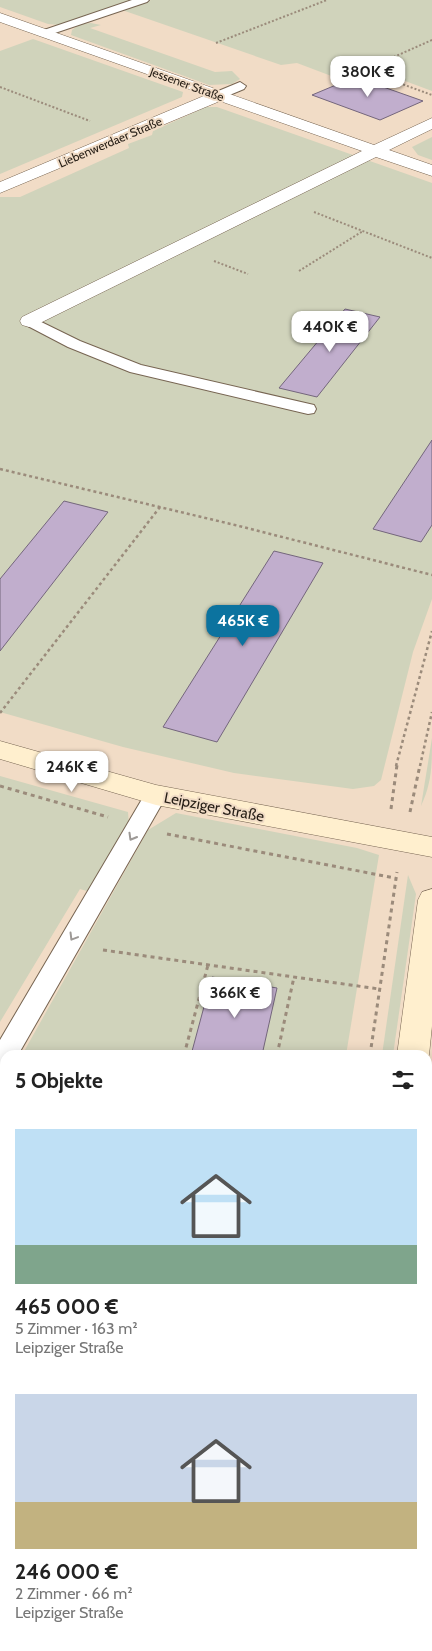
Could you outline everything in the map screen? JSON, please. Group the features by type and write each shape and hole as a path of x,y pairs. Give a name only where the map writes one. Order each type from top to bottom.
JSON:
{"street":[{"name":"Jessener Straße","path":"0,17 432,171"},
{"name":"Liebenwerdaer Straße","path":"0,188 220,95"},
{"path":"29,321 432,123"},
{"name":"Leipziger Straße","path":"0,750 156,796 432,847"},
{"path":"414,1050 432,900"}],"lane":[{"path":"45,33 92,19 143,0"},
{"path":"220,95 240,86"},
{"path":"29,321 74,344 136,369 308,409"},
{"path":"8,1050 156,796"}],"path":[{"path":"216,43 327,0"},
{"path":"432,40 369,68 372,73 432,95"},
{"path":"0,87 126,135"},
{"path":"278,198 432,258"},
{"path":"298,271 363,231"},
{"path":"228,266 248,274"},
{"path":"0,469 432,575"},
{"path":"0,713 160,507"},
{"path":"404,843 390,823 395,772 432,631"},
{"path":"371,1050 395,878 432,712"},
{"path":"382,804 391,806"},
{"path":"69,945 379,989"},
{"path":"185,1050 208,964"},
{"path":"278,1050 294,977"}],"green space":[{"path":"0,0 138,0 59,25 48,24 0,7"},
{"path":"151,0 432,0 432,91 362,65 334,77 297,63 281,65 122,10"},
{"path":"91,23 101,25 90,28 215,72 232,71 240,79 232,84 209,85 71,35 72,30 80,24"},
{"path":"33,39 183,92 182,97 0,174 0,51"},
{"path":"206,107 217,107 432,183 432,599 413,652 381,780 374,786 353,789 234,773 123,747 0,712 0,197 20,197 129,148 128,144 152,135 153,131"},
{"path":"432,137 432,160 418,155 412,147"},
{"path":"432,738 431,773 421,806"},
{"path":"0,776 128,812 129,826 90,892 80,889 0,1022"},
{"path":"176,813 357,848 379,855 347,1050 25,1050 148,830"},
{"path":"408,875 416,894 394,1050 383,1050"}],"building":[{"path":"355,77 423,101 380,120 312,95"},
{"path":"345,309 380,317 317,397 279,388"},
{"path":"432,440 432,525 421,542 373,529"},
{"path":"64,501 108,512 0,651 0,579"},
{"path":"274,551 323,563 217,742 163,727"},
{"path":"212,977 277,988 263,1050 192,1050"}]}
